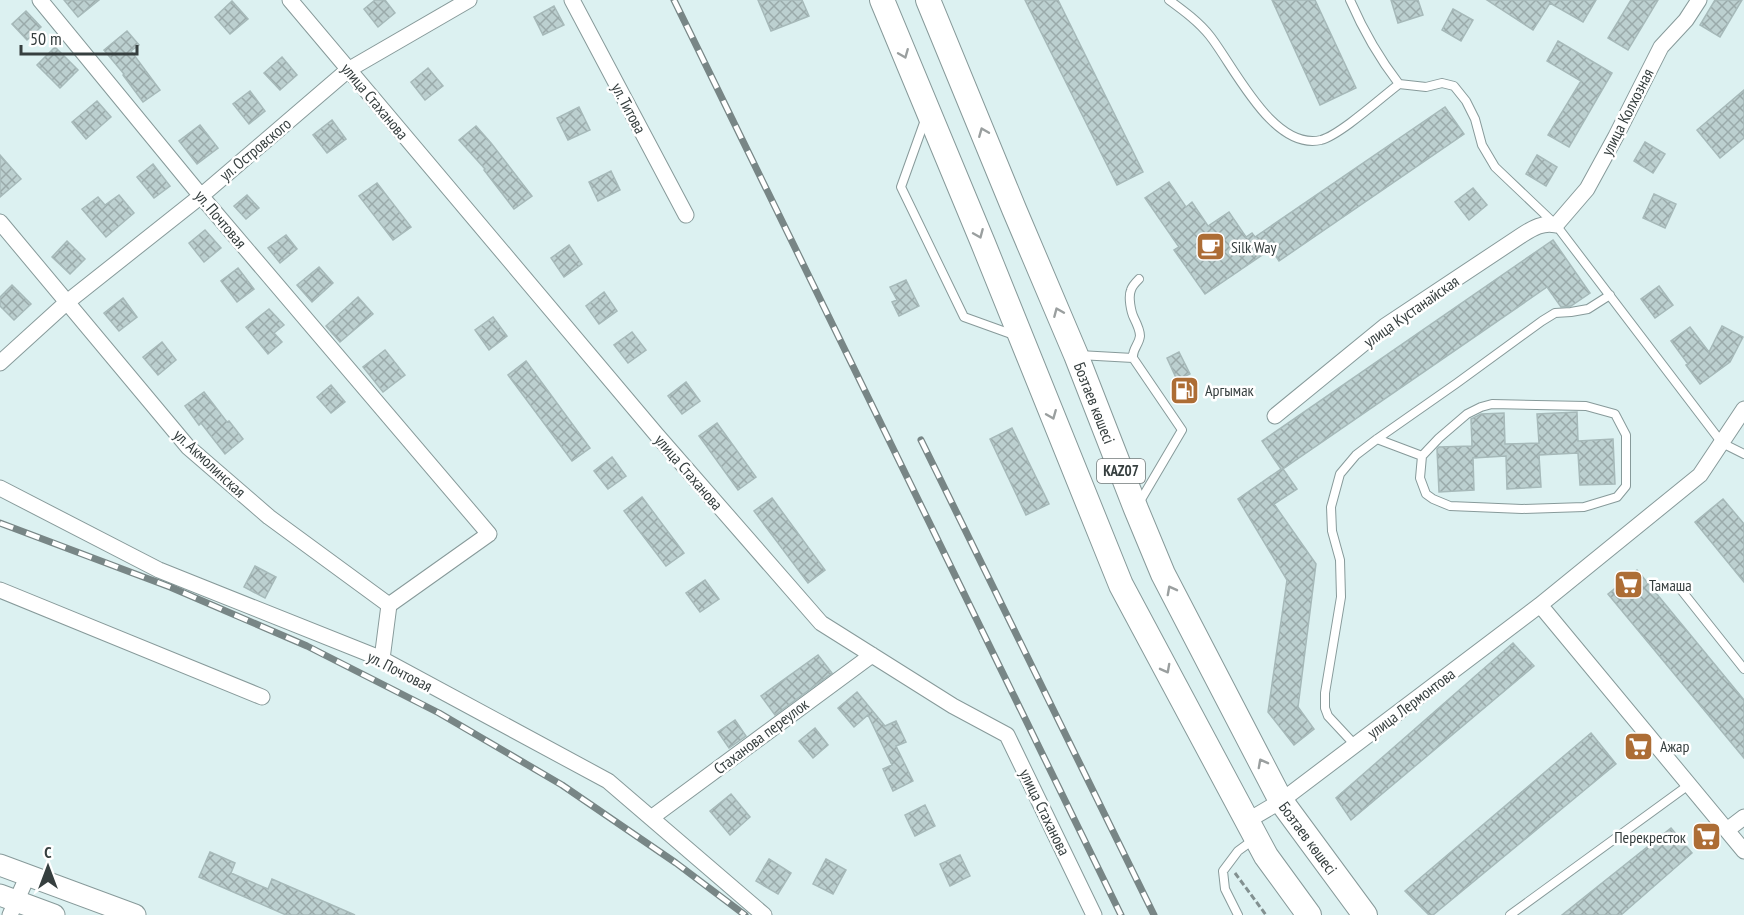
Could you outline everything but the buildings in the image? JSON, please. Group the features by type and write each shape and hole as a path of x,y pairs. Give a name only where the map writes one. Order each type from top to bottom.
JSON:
{"highway":[{"name":"KAZ07","path":"882,0 1121,585 1266,856 1309,915"},
{"name":"Бозтаев көшесі","path":"928,0 1076,355 1163,574 1281,801 1365,915"}],"main road":[{"path":"0,865 135,915"},
{"path":"9,904 54,915"}],"street":[{"name":"ул. Почтовая","path":"40,0 201,195 489,534 389,604"},
{"name":"улица Стаханова","path":"290,0 656,434 821,623 953,706 1007,735 1094,915"},
{"name":"ул. Островского","path":"0,363 66,303 201,195 348,70 468,0"},
{"name":"ул. Титова","path":"572,0 686,215"},
{"name":"улица Колхозная","path":"1556,225 1587,189 1661,47 1686,20 1699,0"},
{"name":"ул. Акмолинская","path":"0,222 188,447 269,517 389,604"},
{"name":"улица Кустанайская","path":"1275,416 1385,326 1529,231 1548,223 1556,225"},
{"name":"улица Лермонтова","path":"1251,829 1281,801 1540,605 1700,475 1744,409"},
{"name":"ул. Почтовая","path":"0,488 159,570 382,659 608,781 764,915"},
{"path":"0,590 262,697"},
{"path":"382,659 389,604"},
{"path":"1540,605 1744,851"},
{"name":"Стаханова переулок","path":"651,818 872,655"},
{"path":"1727,830 1744,817"},
{"path":"9,904 28,875"}],"lane":[{"path":"1169,0 1210,35 1256,103 1282,131 1302,141 1322,140 1342,129 1399,84 1426,87 1442,83 1454,86 1466,101 1475,119 1482,145 1495,167 1556,225 1722,443 1744,454"},
{"path":"1350,0 1382,62 1399,84"},
{"path":"928,112 900,187 963,317 1021,337"},
{"path":"1136,509 1182,430 1133,358 1134,348 1140,335 1132,314 1130,295 1139,279"},
{"path":"1355,745 1328,716 1325,708 1325,693 1341,597 1340,560 1332,531 1332,507 1340,474 1356,455 1377,439 1550,315 1588,309 1610,295"},
{"path":"1076,355 1133,358"},
{"path":"1492,404 1586,406 1615,414 1626,435 1626,486 1617,497 1584,507 1522,509 1450,506 1426,494 1420,478 1422,456 1454,424 1481,407 1492,404"},
{"path":"1377,439 1422,456"},
{"path":"1678,586 1744,669"},
{"path":"1510,915 1690,784"},
{"path":"1238,915 1225,889 1222,871 1238,851 1251,829"}],"path":[{"path":"1228,864 1266,915"}],"railway":[{"path":"674,0 1121,915"},
{"path":"921,440 1154,915"},
{"path":"0,523 170,587 307,646 439,713 562,785 676,863 745,915"}],"place":[{"name":"Silk Way","path":"1210,247"},
{"name":"Аргымак","path":"1184,390"},
{"name":"Тамаша","path":"1628,585"},
{"name":"Ажар","path":"1639,746"},
{"name":"Перекресток","path":"1707,837"}]}
